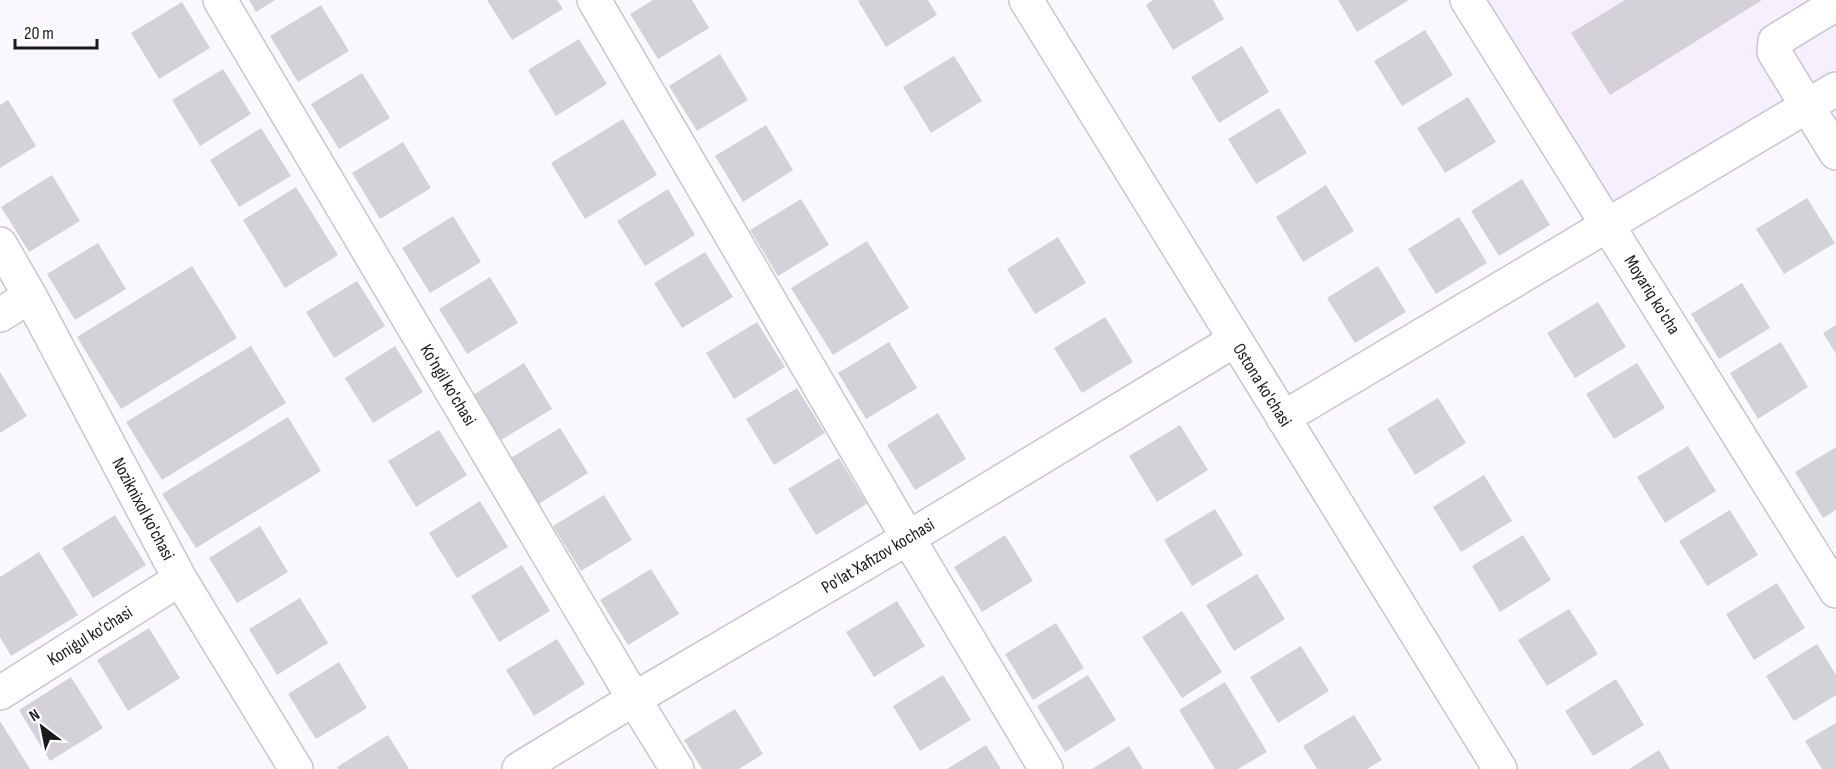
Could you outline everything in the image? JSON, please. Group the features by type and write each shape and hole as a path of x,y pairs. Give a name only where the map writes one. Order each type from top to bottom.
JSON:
{"street":[{"name":"Ko'ngil ko'chasi","path":"220,0 677,769"},
{"path":"594,0 908,538 1046,769"},
{"name":"Ostona ko'chasi","path":"1026,0 1500,769"},
{"name":"Moyariq ko'cha","path":"1467,0 1836,591"},
{"path":"1836,4 1775,41 1774,52 1836,153"},
{"path":"1283,418 1836,89"},
{"name":"Noziknixol ko'chasi","path":"0,244 30,296 180,579 296,769"},
{"path":"0,315 30,296"},
{"name":"Po'lat Xafizov kochasi","path":"519,769 1235,340"},
{"name":"Konigul ko'chasi","path":"0,693 180,579"}],"shaded area":[{"path":"1477,0 1836,0 1836,70 1610,212"}],"building":[{"path":"249,0 275,0 256,12"},
{"path":"487,0 557,0 563,9 512,40"},
{"path":"653,0 692,0 709,28 658,59 630,14"},
{"path":"928,0 937,15 886,47 858,1"},
{"path":"1153,0 1213,0 1224,19 1173,50 1146,5"},
{"path":"1338,0 1409,0 1357,32"},
{"path":"1625,0 1762,0 1610,95 1571,33"},
{"path":"182,2 210,48 159,79 131,33"},
{"path":"321,5 349,51 298,82 270,36"},
{"path":"1425,30 1453,75 1402,106 1374,61"},
{"path":"579,39 607,84 556,116 528,70"},
{"path":"1242,46 1269,92 1219,123 1191,77"},
{"path":"720,54 748,100 697,131 669,86"},
{"path":"954,56 982,101 931,133 903,87"},
{"path":"223,69 251,114 200,146 172,100"},
{"path":"362,73 390,118 339,149 311,104"},
{"path":"1468,97 1496,142 1445,173 1417,128"},
{"path":"8,100 36,146 0,168 0,105"},
{"path":"1279,108 1307,153 1256,184 1228,139"},
{"path":"623,119 657,175 585,219 551,163"},
{"path":"766,125 793,170 743,202 715,156"},
{"path":"261,128 291,176 239,207 210,160"},
{"path":"403,142 431,188 380,219 352,173"},
{"path":"52,175 80,221 29,252 1,207"},
{"path":"1522,179 1550,225 1499,256 1471,211"},
{"path":"1326,185 1354,231 1303,262 1276,217"},
{"path":"296,187 338,255 285,288 243,220"},
{"path":"668,189 695,235 645,266 617,221"},
{"path":"1807,198 1835,243 1784,274 1756,229"},
{"path":"801,199 829,245 778,276 750,230"},
{"path":"453,216 481,262 430,293 402,248"},
{"path":"1459,217 1487,263 1436,294 1408,249"},
{"path":"1058,237 1086,283 1035,314 1007,269"},
{"path":"867,241 909,308 833,355 791,288"},
{"path":"98,243 126,289 75,320 47,274"},
{"path":"705,252 733,297 682,328 654,283"},
{"path":"192,266 237,338 121,409 77,337"},
{"path":"1378,266 1406,312 1355,343 1327,298"},
{"path":"490,277 518,323 467,354 439,309"},
{"path":"357,281 385,326 334,358 306,312"},
{"path":"1742,283 1770,328 1719,359 1691,314"},
{"path":"1598,302 1626,347 1575,378 1547,333"},
{"path":"1105,317 1133,362 1082,393 1054,348"},
{"path":"757,322 785,367 734,399 706,353"},
{"path":"1836,325 1836,354 1823,333"},
{"path":"889,342 917,388 866,419 838,373"},
{"path":"1781,342 1808,387 1758,419 1730,373"},
{"path":"251,346 286,403 162,480 126,422"},
{"path":"395,346 423,392 373,423 345,378"},
{"path":"524,363 552,409 501,440 473,395"},
{"path":"1637,363 1665,408 1614,439 1586,394"},
{"path":"0,372 27,416 0,433"},
{"path":"797,388 825,433 774,465 746,419"},
{"path":"1438,398 1466,443 1415,475 1387,429"},
{"path":"938,413 966,459 915,490 887,445"},
{"path":"288,417 321,471 196,548 162,494"},
{"path":"1180,425 1208,470 1157,502 1129,456"},
{"path":"560,428 588,473 537,505 509,459"},
{"path":"439,430 467,475 416,507 388,461"},
{"path":"1688,446 1716,491 1665,523 1637,477"},
{"path":"1836,447 1836,510 1823,518 1795,472"},
{"path":"839,458 867,504 816,535 788,489"},
{"path":"1484,475 1512,521 1461,552 1433,507"},
{"path":"604,495 632,540 581,571 553,526"},
{"path":"480,501 508,547 457,578 429,533"},
{"path":"1215,509 1243,555 1192,586 1164,540"},
{"path":"1730,510 1758,555 1707,586 1679,541"},
{"path":"115,515 146,565 93,598 62,548"},
{"path":"260,526 288,572 237,603 209,558"},
{"path":"1005,535 1033,581 982,612 954,567"},
{"path":"1523,535 1551,580 1500,612 1472,566"},
{"path":"39,552 78,615 11,656 0,637 0,577"},
{"path":"522,565 550,611 499,642 471,596"},
{"path":"651,569 679,614 628,645 600,600"},
{"path":"1257,574 1285,619 1234,651 1206,605"},
{"path":"1777,583 1805,628 1754,660 1726,614"},
{"path":"300,598 328,643 277,675 249,629"},
{"path":"897,601 925,646 874,677 846,632"},
{"path":"1569,609 1598,654 1547,686 1518,640"},
{"path":"1182,611 1222,672 1182,698 1142,637"},
{"path":"1056,623 1084,668 1033,700 1005,654"},
{"path":"149,628 180,678 128,711 97,660"},
{"path":"557,639 585,684 534,716 506,670"},
{"path":"1817,644 1836,675 1836,695 1794,721 1766,676"},
{"path":"1301,646 1329,691 1278,723 1250,677"},
{"path":"339,662 367,708 316,739 288,694"},
{"path":"943,675 971,720 920,751 893,706"},
{"path":"1088,675 1116,720 1065,752 1037,706"},
{"path":"71,677 103,728 50,761 19,710"},
{"path":"1616,679 1644,725 1593,756 1565,711"},
{"path":"1225,682 1267,752 1238,769 1215,769 1179,710"},
{"path":"735,709 763,754 739,769 702,769 684,740"},
{"path":"1354,715 1382,760 1367,769 1317,769 1303,746"},
{"path":"0,721 30,769 0,769"},
{"path":"1836,723 1836,769 1822,769 1805,741"},
{"path":"388,735 409,769 338,769 337,767"},
{"path":"986,745 1001,769 947,769"},
{"path":"1129,746 1143,769 1092,769"},
{"path":"1659,750 1670,769 1629,769"}]}
